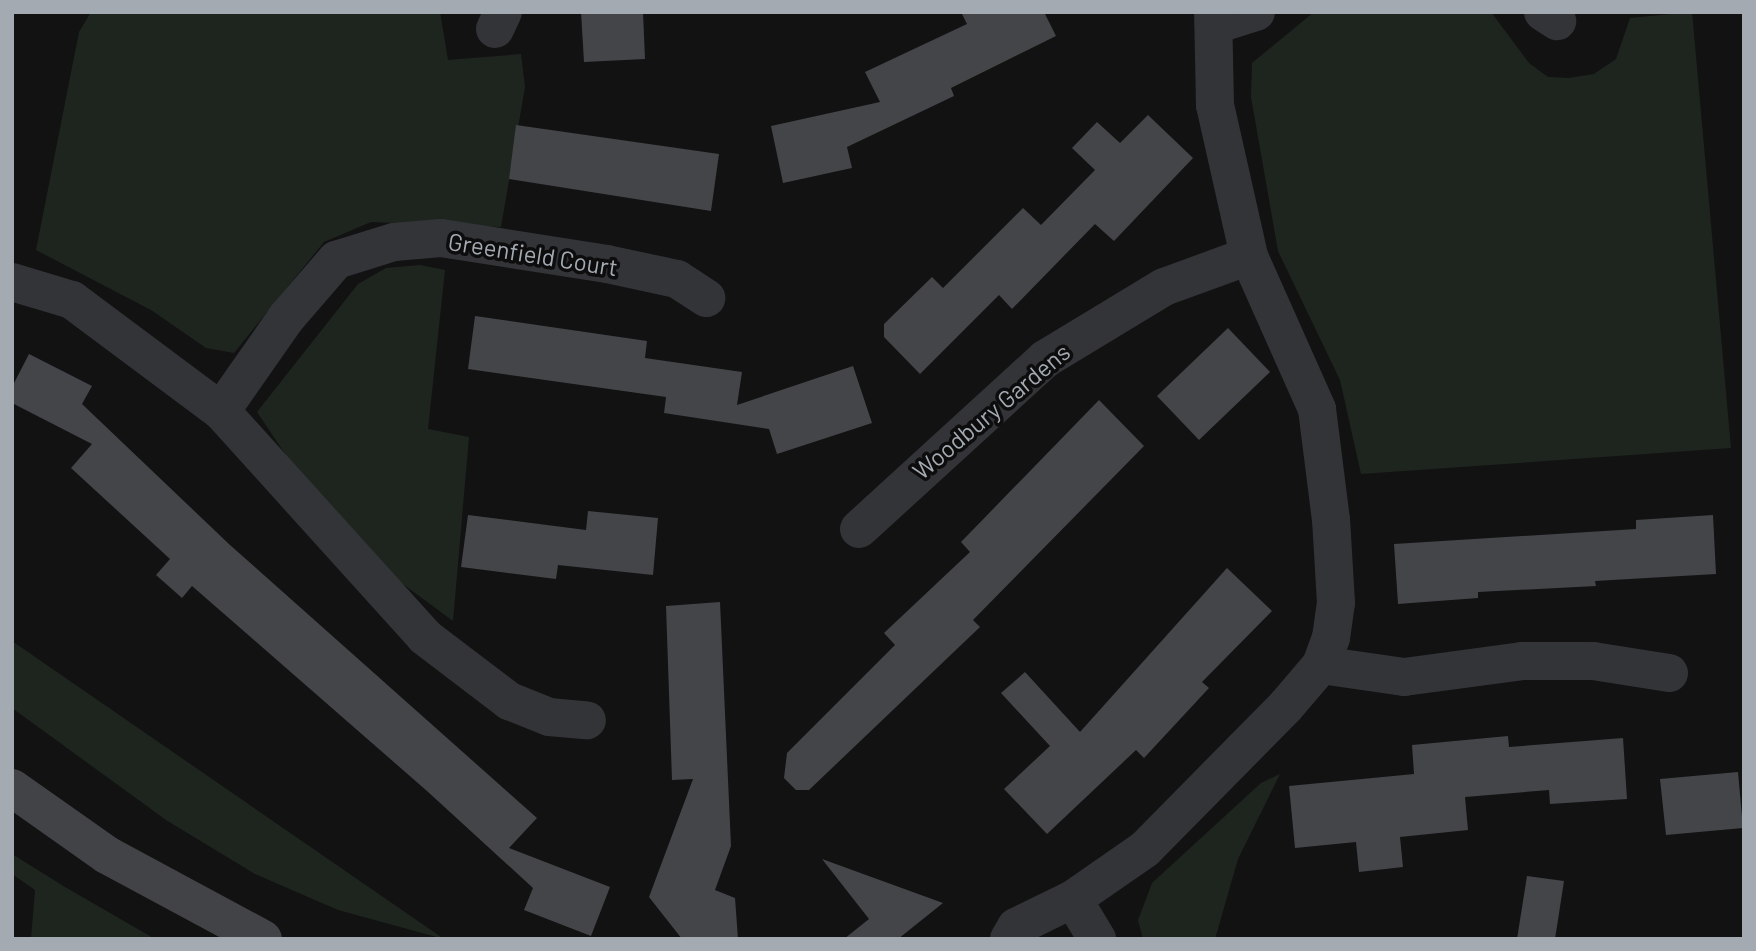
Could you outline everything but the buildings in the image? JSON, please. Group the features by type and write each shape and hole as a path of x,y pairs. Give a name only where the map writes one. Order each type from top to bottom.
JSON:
{"street":[{"path":"1009,939 1016,927 1073,899 1145,849 1321,665 1336,603 1317,409 1249,256 1215,105 1214,19 1256,12"},
{"name":"Greenfield Court","path":"221,411 286,318 336,260 394,242 440,238 607,264 677,279 706,298"},
{"name":"Woodbury Gardens","path":"859,529 1045,359 1164,287 1249,256"},
{"path":"12,282 72,300 221,411 425,637 509,701 549,717 587,720"},
{"path":"1321,665 1404,677 1522,661 1593,661 1669,673"},
{"path":"12,789 107,855 263,939"},
{"path":"1073,899 1097,939"}],"shaded area":[{"path":"91,12 440,12 448,60 521,54 525,87 501,227 371,222 324,242 234,353 206,348 151,310 36,250 79,32"},
{"path":"1314,12 1491,12 1529,63 1548,77 1569,78 1594,74 1616,59 1630,18 1692,12 1731,448 1361,474 1340,380 1278,251 1251,97 1252,63"},
{"path":"420,265 445,270 428,429 469,437 453,621 392,576 298,473 257,412 358,284 386,268"},
{"path":"12,641 444,939 338,910 255,874 166,820 12,708"},
{"path":"1280,774 1238,859 1215,939 1143,939 1138,920 1152,883 1261,783"},
{"path":"12,854 155,939 31,939 35,890 12,874"}]}
